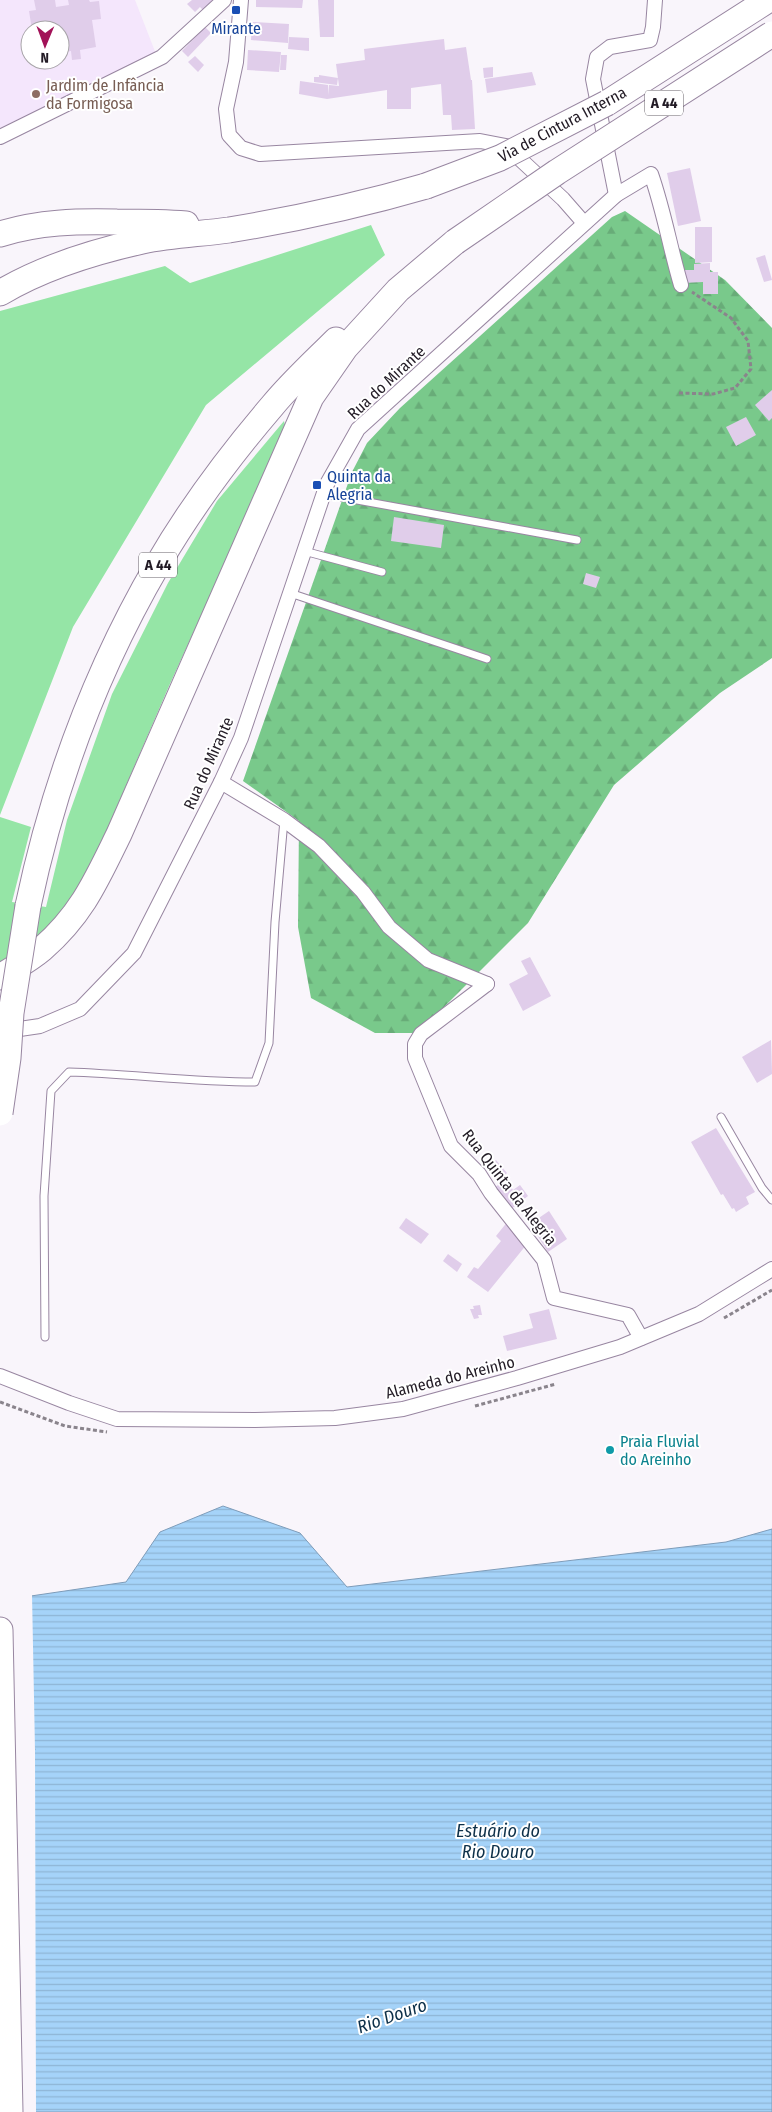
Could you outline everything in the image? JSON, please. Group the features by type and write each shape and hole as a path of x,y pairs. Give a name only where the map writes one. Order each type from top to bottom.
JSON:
{"highway":[{"name":"Via de Cintura Interna","path":"228,230 336,210 426,186 500,158 607,103 768,0"},
{"name":"Via de Cintura Interna","path":"398,290 455,242 557,172 772,34"},
{"path":"0,234 25,226 65,221 167,222 228,230"},
{"name":"A 44","path":"0,293 20,280 60,264 134,244 228,230"},
{"path":"0,977 40,950 71,920 90,894 119,834 310,397 345,348 398,290"},
{"name":"A 44","path":"0,1113 8,1058 11,1014 28,906 58,790 86,710 133,609 159,563 220,472 274,403 367,310 398,290"},
{"path":"0,1630 10,2112"}],"street":[{"path":"0,137 162,57 224,0"},
{"path":"241,0 236,62 226,109 229,134 241,148 260,154 480,141 506,146 563,199 584,223"},
{"path":"616,195 594,79 597,57 610,47 650,40 655,0"},
{"name":"Rua do Mirante","path":"0,1032 40,1026 80,1009 134,953 221,782 241,738 327,484 358,429 616,195 651,174 663,207 671,251 681,285"},
{"name":"Rua Quinta da Alegria","path":"221,782 284,820 319,846 363,892 389,927 428,960 487,984 421,1034 415,1044 415,1058 451,1146 479,1174 491,1193 544,1260 554,1298 589,1308 628,1315 642,1338"},
{"name":"Alameda do Areinho","path":"0,1376 69,1404 117,1419 255,1420 335,1418 403,1409 518,1378 620,1347 699,1314 772,1269"}],"lane":[{"path":"324,494 577,540"},
{"path":"304,551 382,572"},
{"path":"290,593 488,659"},
{"path":"45,1337 44,1196 51,1091 69,1072 124,1074 207,1082 255,1082 269,1043 275,922 284,820"},
{"path":"721,1117 762,1188 772,1200"}],"path":[{"path":"679,393 713,394 735,388 751,370 748,342 730,318 681,285"}],"shaded area":[{"name":"Jardim de Infância da Formigosa","path":"0,0 135,0 156,54 0,128"}],"green space":[{"path":"625,211 725,280 772,328 772,658 720,693 614,785 528,923 418,1033 375,1033 311,998 298,927 299,821 243,781 352,472 367,443 400,408 612,217"},
{"path":"371,225 385,255 206,405 73,627 0,815 0,311 165,266 190,283"},
{"path":"284,421 286,429 169,686 88,874 55,921 41,937 0,968 0,817 31,827 12,902 46,907 67,820 112,694 168,583 217,501"}],"water":[{"name":"Estuário do Rio Douro","path":"223,1506 300,1533 347,1587 726,1542 772,1529 772,2112 0,2112 29,2036 35,2029 29,1757 35,1750 0,1593 24,1597 126,1582 160,1532"}],"pier":[{"path":"0,1590 24,1595 32,1594 35,1750 36,2112 0,2112 0,2034 28,2033 32,2028 32,2022 27,2017 0,2018 0,1755 28,1755 32,1750 32,1743 27,1739 0,1739"}],"building":[{"path":"34,0 55,0 56,7 69,5 68,0 99,1 101,19 92,20 96,47 80,50 81,59 72,60 70,51 70,20 30,20 29,11 36,10"},
{"path":"192,0 218,0 206,13 200,7 195,12 187,4"},
{"path":"256,0 303,0 302,8 256,7"},
{"path":"318,0 334,0 334,37 320,37"},
{"path":"252,22 289,24 288,43 251,40"},
{"path":"205,27 211,33 188,57 182,51"},
{"path":"289,37 309,38 309,51 288,49"},
{"path":"444,39 445,50 466,47 472,80 475,129 452,130 451,115 443,115 441,84 411,88 411,109 387,109 387,90 327,99 299,94 300,81 328,85 328,95 329,85 339,86 336,64 365,60 364,49"},
{"path":"248,50 281,52 279,72 247,70"},
{"path":"281,55 287,55 286,70 280,70"},
{"path":"195,56 204,65 198,72 188,62"},
{"path":"493,67 493,77 484,78 483,68"},
{"path":"532,72 536,85 487,93 485,79"},
{"path":"319,75 338,78 337,85 314,82 314,77 319,77"},
{"path":"690,168 701,221 678,226 667,173"},
{"path":"695,227 712,227 712,262 695,263"},
{"path":"765,255 772,280 764,282 756,258"},
{"path":"710,263 710,272 718,272 718,294 703,294 703,282 684,283 683,270 694,270 694,264"},
{"path":"772,390 772,418 769,421 755,405"},
{"path":"746,417 756,435 736,446 726,427"},
{"path":"394,517 444,525 441,548 391,541"},
{"path":"586,573 600,577 596,588 583,584"},
{"path":"530,957 551,996 523,1011 509,984 528,974 521,961"},
{"path":"771,1040 772,1074 757,1083 742,1057"},
{"path":"716,1128 755,1192 746,1197 749,1204 736,1212 723,1194 721,1195 691,1142"},
{"path":"496,1160 507,1173 498,1181 487,1168"},
{"path":"506,1179 513,1190 520,1185 528,1196 510,1210 494,1188"},
{"path":"549,1211 567,1239 548,1252 530,1224"},
{"path":"406,1218 429,1234 421,1244 399,1228"},
{"path":"508,1221 527,1244 488,1292 467,1277 474,1267 478,1269 501,1241 496,1236"},
{"path":"448,1254 462,1264 457,1272 443,1261"},
{"path":"480,1305 482,1315 478,1315 479,1318 474,1319 470,1309 474,1309 473,1306"},
{"path":"549,1309 557,1339 507,1351 503,1336 533,1328 529,1314"}],"place":[{"name":"Mirante","path":"236,10"},
{"name":"Jardim de Infância da Formigosa","path":"36,94"},
{"name":"Quinta da Alegria","path":"317,485"},
{"name":"Praia Fluvial do Areinho","path":"610,1450"}],"water label":[{"name":"Rio Douro","path":"392,2016"}]}
